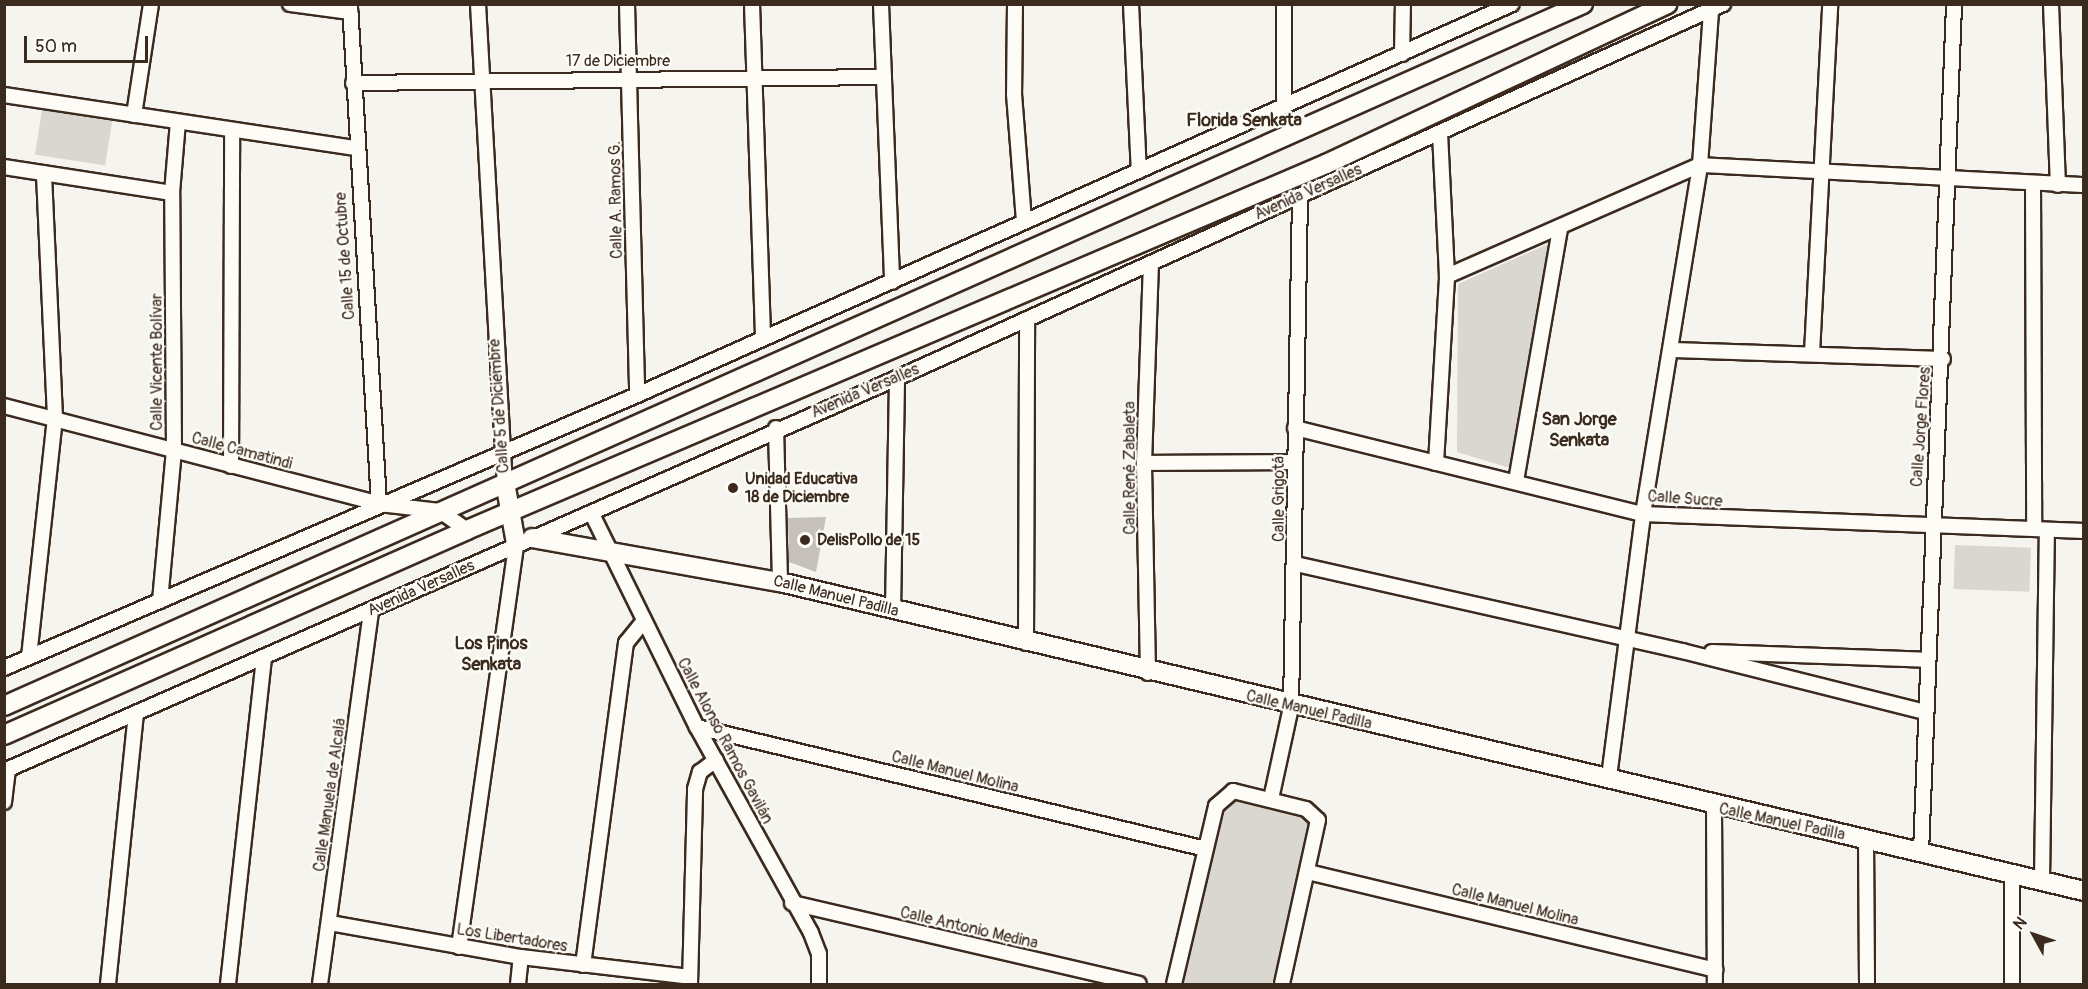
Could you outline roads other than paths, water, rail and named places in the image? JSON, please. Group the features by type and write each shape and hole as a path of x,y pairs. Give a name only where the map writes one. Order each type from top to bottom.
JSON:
{"street":[{"path":"134,115 151,4"},
{"path":"290,4 350,8"},
{"name":"Calle 5 de Diciembre","path":"459,947 524,541 510,512 499,453 478,4"},
{"name":"Calle A. Ramos G.","path":"627,4 637,395"},
{"path":"752,4 763,337"},
{"path":"881,4 892,282"},
{"path":"1015,4 1014,105 1024,222"},
{"path":"1131,4 1140,171"},
{"path":"1284,4 1284,107"},
{"path":"1402,54 1403,4"},
{"path":"4,668 379,504 637,395 1512,4"},
{"path":"4,706 1583,4"},
{"name":"Avenida Versalles","path":"4,735 467,530 1326,164 1667,4"},
{"path":"1812,353 1823,175 1830,4"},
{"name":"Calle Jorge Flores","path":"1921,853 1931,529 1943,358 1954,4"},
{"path":"2051,4 2058,185"},
{"path":"1609,777 1643,514 1673,350 1700,165 1717,7"},
{"name":"Avenida Versalles","path":"6,771 524,541 592,514 776,428 897,378 1717,7"},
{"name":"Calle 15 de Octubre","path":"350,8 354,148 379,504"},
{"name":"17 de Diciembre","path":"353,83 483,78 884,77"},
{"path":"4,95 354,148"},
{"name":"Calle Vicente Bolívar","path":"160,601 174,450 172,193 178,122"},
{"path":"231,466 232,131"},
{"path":"1436,463 1447,276 1440,132"},
{"path":"1447,276 1700,165 1823,175 2084,186"},
{"path":"4,167 172,193"},
{"path":"29,657 55,417 44,173"},
{"path":"2032,184 2040,529 2042,881"},
{"name":"Calle Grigotá","path":"1271,799 1291,707 1296,564 1295,428 1300,196"},
{"path":"1516,481 1560,228"},
{"name":"Calle René Zabaleta","path":"1148,673 1144,463 1151,263"},
{"path":"1026,643 1027,319"},
{"path":"1673,350 1943,358"},
{"path":"893,610 897,378"},
{"name":"Calle Camatindi","path":"4,406 55,417 379,504 440,511 467,530"},
{"path":"776,428 780,582"},
{"name":"Calle Sucre","path":"1295,428 1643,514 1931,529 2084,531"},
{"path":"1144,463 1295,462"},
{"name":"Calle Alonso Ramos Gavilán","path":"592,514 608,551 697,727 819,954 819,984"},
{"name":"Calle Manuel Padilla","path":"524,541 608,551 780,582 1291,707 1609,777 1714,808 1866,839 2084,891"},
{"path":"1296,564 1682,651 1924,712"},
{"name":"Calle Manuela de Alcalá","path":"320,984 371,610"},
{"path":"583,965 626,643 644,621"},
{"path":"1682,651 1926,660"},
{"path":"228,984 264,658"},
{"path":"108,984 136,714"},
{"name":"Calle Manuel Molina","path":"697,727 1206,849"},
{"path":"690,980 695,789 700,772 716,760"},
{"path":"4,802 6,771"},
{"path":"1174,984 1216,806 1226,794 1271,799 1306,809 1318,820 1282,984"},
{"path":"1714,808 1715,977"},
{"path":"1866,839 1867,984"},
{"name":"Calle Manuel Molina","path":"1308,872 1715,977"},
{"path":"2012,874 2012,984"},
{"name":"Calle Antonio Medina","path":"792,903 1139,984"},
{"name":"Los Libertadores","path":"330,923 521,957 690,980"},
{"path":"518,984 521,957"}],"place":[{"name":"Unidad Educativa 18 de Diciembre","path":"733,488"},
{"name":"DelisPollo de 15","path":"805,540"}],"district":[{"name":"Florida Senkata","path":"1244,121"},
{"name":"San Jorge Senkata","path":"1579,431"},
{"name":"Los Pinos Senkata","path":"491,655"}]}
